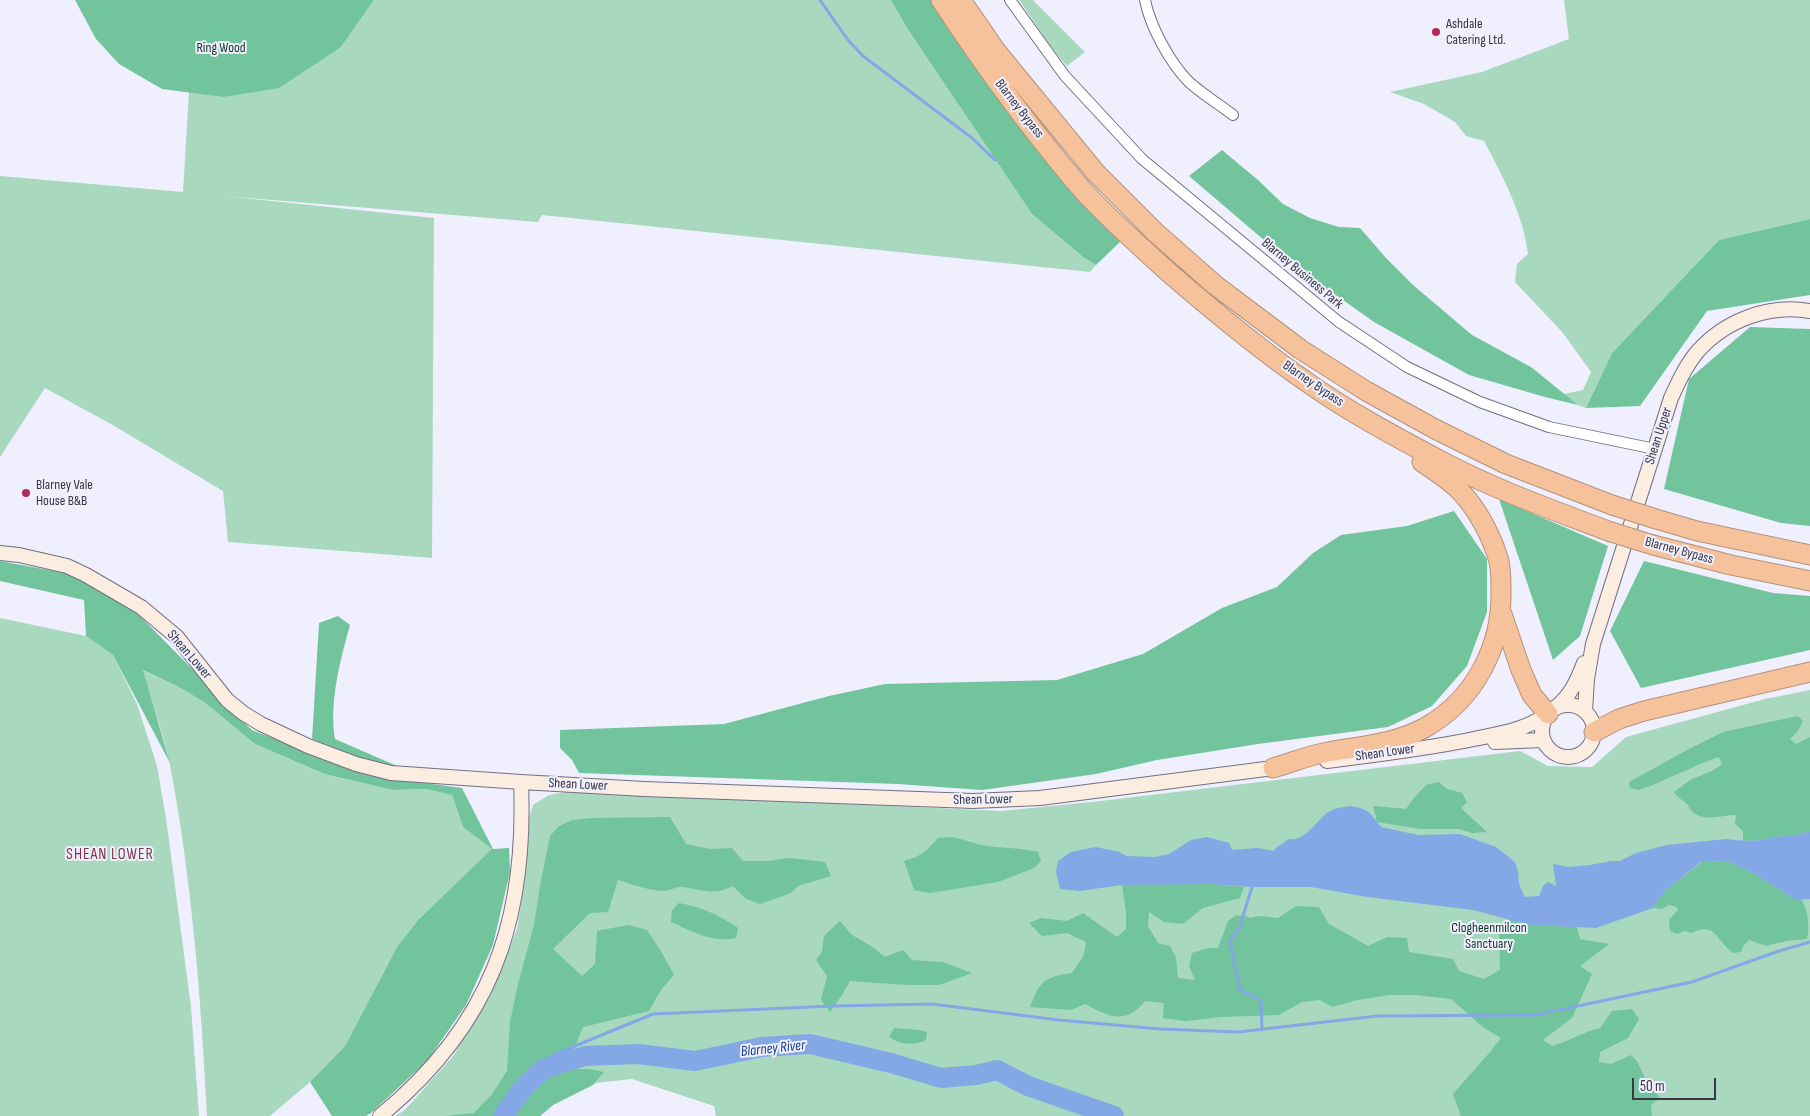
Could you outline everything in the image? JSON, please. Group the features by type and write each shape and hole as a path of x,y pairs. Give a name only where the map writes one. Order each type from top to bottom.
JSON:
{"highway":[{"name":"Blarney Bypass","path":"941,0 973,49 1080,187 1139,245 1204,303 1303,380 1342,405 1444,462 1522,498 1608,531 1653,545 1731,565 1810,581"},
{"name":"Blarney Bypass","path":"961,0 996,51 1096,174 1156,233 1215,285 1300,349 1366,392 1435,430 1506,464 1612,505 1656,519 1698,531 1810,555"},
{"path":"1273,768 1326,752 1375,745 1401,738 1426,727 1447,713 1467,693 1484,668 1496,636 1501,612 1499,562 1488,535 1474,509 1460,491 1436,471 1349,414 1303,380"},
{"path":"1501,612 1532,695 1549,713"},
{"path":"1594,732 1619,719 1644,711 1810,672"}],"main road":[{"name":"Shean Upper","path":"1549,713 1564,701 1572,690 1592,644 1671,398 1683,371 1698,351 1727,327 1758,314 1780,310 1810,311"},
{"name":"Shean Lower","path":"0,553 19,555 68,566 86,575 141,608 177,637 227,700 261,724 308,746 356,764 391,773 521,782 926,800 1007,801 1442,746 1543,740"},
{"name":"Shean Upper","path":"1585,711 1592,644"},
{"path":"1561,705 1578,706 1585,711 1590,717 1594,732 1593,740 1584,752 1569,757 1555,754 1549,750 1543,740 1542,727 1549,713 1561,705"},
{"name":"Shean Lower","path":"1442,746 1513,731 1541,719 1549,713"},
{"path":"380,1116 406,1095 456,1037 472,1013 498,960 514,906 517,881 521,782"}],"street":[{"name":"Blarney Business Park","path":"1010,0 1065,76 1142,159 1339,322 1407,367 1480,402 1549,427 1655,449"},
{"path":"1145,0 1159,37 1174,62 1190,82 1233,115"}],"green space":[{"name":"Ring Wood","path":"75,0 374,0 341,47 279,88 223,97 162,89 119,64 96,39"},
{"path":"374,0 891,0 905,25 1032,214 1083,257 1096,265 1090,272 542,215 538,222 224,196 434,218 432,558 228,542 223,491 111,424 45,388 0,457 0,176 183,192 189,92 223,97 341,47"},
{"path":"891,0 932,0 1122,240 1096,265 1083,257 1032,214 905,25"},
{"path":"1019,0 1033,0 1085,52 1067,66 1051,47"},
{"path":"1564,0 1810,0 1810,219 1719,240 1612,353 1586,408 1578,405 1564,394 1583,390 1591,372 1563,333 1515,282 1517,264 1528,254 1522,225 1511,196 1484,141 1466,136 1455,122 1424,104 1390,92 1482,72 1569,39"},
{"path":"1222,150 1283,204 1310,218 1339,227 1360,228 1413,285 1472,335 1531,367 1578,405 1469,375 1374,322 1292,264 1189,176"},
{"path":"1810,219 1810,295 1707,311 1640,406 1586,408 1612,353 1719,240"},
{"path":"1750,327 1810,329 1810,526 1781,523 1664,489 1689,379"},
{"path":"1499,499 1608,546 1580,636 1553,660"},
{"path":"1454,511 1487,559 1487,612 1467,666 1432,706 1388,727 1258,744 1157,760 1096,774 982,790 898,784 579,773 572,760 560,748 560,730 724,724 829,696 885,684 1057,680 1143,654 1222,608 1277,587 1313,553 1341,535 1407,526"},
{"path":"0,561 70,574 92,584 138,614 224,704 252,730 343,766 381,777 462,788 493,849 509,848 510,872 493,945 466,1005 427,1061 371,1113 366,1116 332,1116 310,1082 345,1046 397,947 418,920 492,849 463,827 452,795 426,789 393,790 324,774 255,744 204,702 177,686 143,670 170,763 113,655 86,636 84,600 0,581"},
{"path":"1644,561 1773,593 1810,596 1810,650 1641,688 1610,631"},
{"path":"338,616 350,625 334,696 335,739 404,769 383,767 312,739 319,623"},
{"path":"0,618 86,636 113,655 137,704 157,766 166,818 191,1007 199,1116 0,1116"},
{"path":"142,670 177,686 204,702 255,744 323,774 393,790 426,789 452,795 463,827 493,849 418,920 397,947 345,1046 310,1082 270,1116 207,1116 202,1028 190,896 178,809 161,729"},
{"name":"Clogheenmilcon Sanctuary","path":"1810,690 1810,1116 716,1116 714,1106 632,1079 596,1083 553,1105 540,1116 395,1116 405,1110 453,1056 490,996 517,929 525,879 526,828 533,805 549,795 570,791 1001,811 1092,802 1520,751 1548,766 1592,767 1626,737 1765,699"},
{"path":"1798,716 1803,721 1798,731 1790,739 1796,744 1810,737 1810,831 1797,835 1743,841 1743,831 1735,824 1736,815 1702,817 1692,811 1674,792 1690,780 1714,770 1722,764 1719,757 1648,787 1638,790 1630,788 1629,782 1723,732"},
{"path":"1439,782 1447,789 1462,793 1467,802 1461,808 1487,832 1472,833 1459,829 1420,829 1377,822 1373,806 1406,809 1426,785"},
{"path":"670,817 686,844 710,849 732,848 743,861 768,861 789,858 825,862 831,876 798,886 791,893 760,904 746,899 733,886 714,892 681,887 658,891 618,880 608,912 590,913 553,949 582,976 595,964 597,931 628,925 647,930 674,975 661,990 649,1011 583,1027 566,1069 590,1069 604,1072 593,1085 553,1105 540,1116 445,1116 474,1113 492,1094 507,1071 510,1022 534,925 550,836 559,826 572,820"},
{"path":"948,837 987,846 1038,852 1041,861 1034,868 998,882 930,893 914,890 904,861 923,852 938,838"},
{"path":"1727,861 1751,872 1796,900 1802,900 1808,919 1807,939 1786,941 1766,946 1749,940 1743,946 1741,952 1733,953 1715,934 1706,929 1692,933 1685,931 1677,934 1670,931 1669,920 1678,910 1676,907 1669,905 1662,909 1653,908 1666,890 1702,862"},
{"path":"1209,884 1244,887 1240,898 1203,908 1183,924 1164,922 1149,912 1148,926 1158,943 1170,946 1176,957 1178,978 1195,980 1189,966 1192,953 1209,948 1218,948 1228,921 1235,916 1278,918 1296,906 1319,907 1329,924 1368,946 1387,937 1407,938 1409,952 1453,959 1459,971 1484,979 1500,970 1499,934 1508,919 1530,925 1577,927 1580,939 1609,944 1580,966 1592,974 1572,1018 1543,1040 1552,1046 1558,1044 1600,1028 1612,1011 1632,1009 1639,1019 1628,1038 1600,1052 1599,1062 1611,1064 1631,1055 1637,1061 1646,1080 1660,1098 1651,1105 1652,1116 1461,1116 1453,1094 1501,1038 1484,1028 1451,999 1416,995 1389,995 1357,1000 1332,1007 1320,1000 1302,1002 1279,1015 1221,1017 1185,1021 1163,1018 1164,1003 1145,1001 1138,1009 1124,1016 1110,1015 1085,1004 1071,1010 1030,1007 1037,991 1044,982 1055,976 1072,973 1084,955 1086,942 1067,933 1042,936 1029,923 1041,918 1067,921 1083,913 1117,937 1126,929 1126,912 1122,885"},
{"path":"679,903 703,909 731,923 738,928 736,938 711,938 671,922 672,910"},
{"path":"840,921 852,935 885,957 903,950 912,960 943,962 972,973 939,985 850,981 830,1012 821,1000 827,976 816,960 822,952 824,936"},
{"path":"894,1028 927,1032 926,1040 912,1044 898,1042 889,1037"}],"water":[{"path":"1350,806 1369,812 1381,827 1418,835 1460,834 1496,847 1515,862 1519,884 1525,897 1539,896 1543,886 1548,882 1556,886 1553,864 1569,867 1590,865 1620,861 1636,853 1667,845 1726,839 1762,840 1797,835 1810,831 1810,899 1796,900 1751,872 1727,861 1701,862 1666,890 1653,908 1596,928 1530,925 1473,910 1367,897 1311,887 1252,887 1209,884 1122,885 1079,891 1060,889 1056,872 1058,861 1071,852 1096,847 1119,852 1126,856 1155,857 1169,854 1191,840 1207,837 1229,843 1232,850 1258,848 1274,851 1289,839 1295,839 1305,834 1330,811"}],"waterway":[{"path":"820,0 848,40 863,56 972,138 995,160"},
{"path":"1252,887 1239,929 1230,941 1240,990 1261,1000 1262,1030"},
{"path":"543,1069 553,1055 653,1014 833,1006 932,1004 1059,1020 1160,1029 1238,1032 1377,1016 1535,1015 1692,982 1810,942"},
{"name":"Blarney River","path":"503,1116 525,1086 543,1069 585,1056 638,1054 695,1061 762,1047 810,1044 891,1063 941,1078 976,1075 997,1070 1028,1086 1114,1116"}],"place":[{"name":"Ashdale Catering Ltd.","path":"1436,32"},
{"name":"Blarney Vale House B&B","path":"26,493"}],"district":[{"name":"SHEAN LOWER","path":"110,855"}]}
